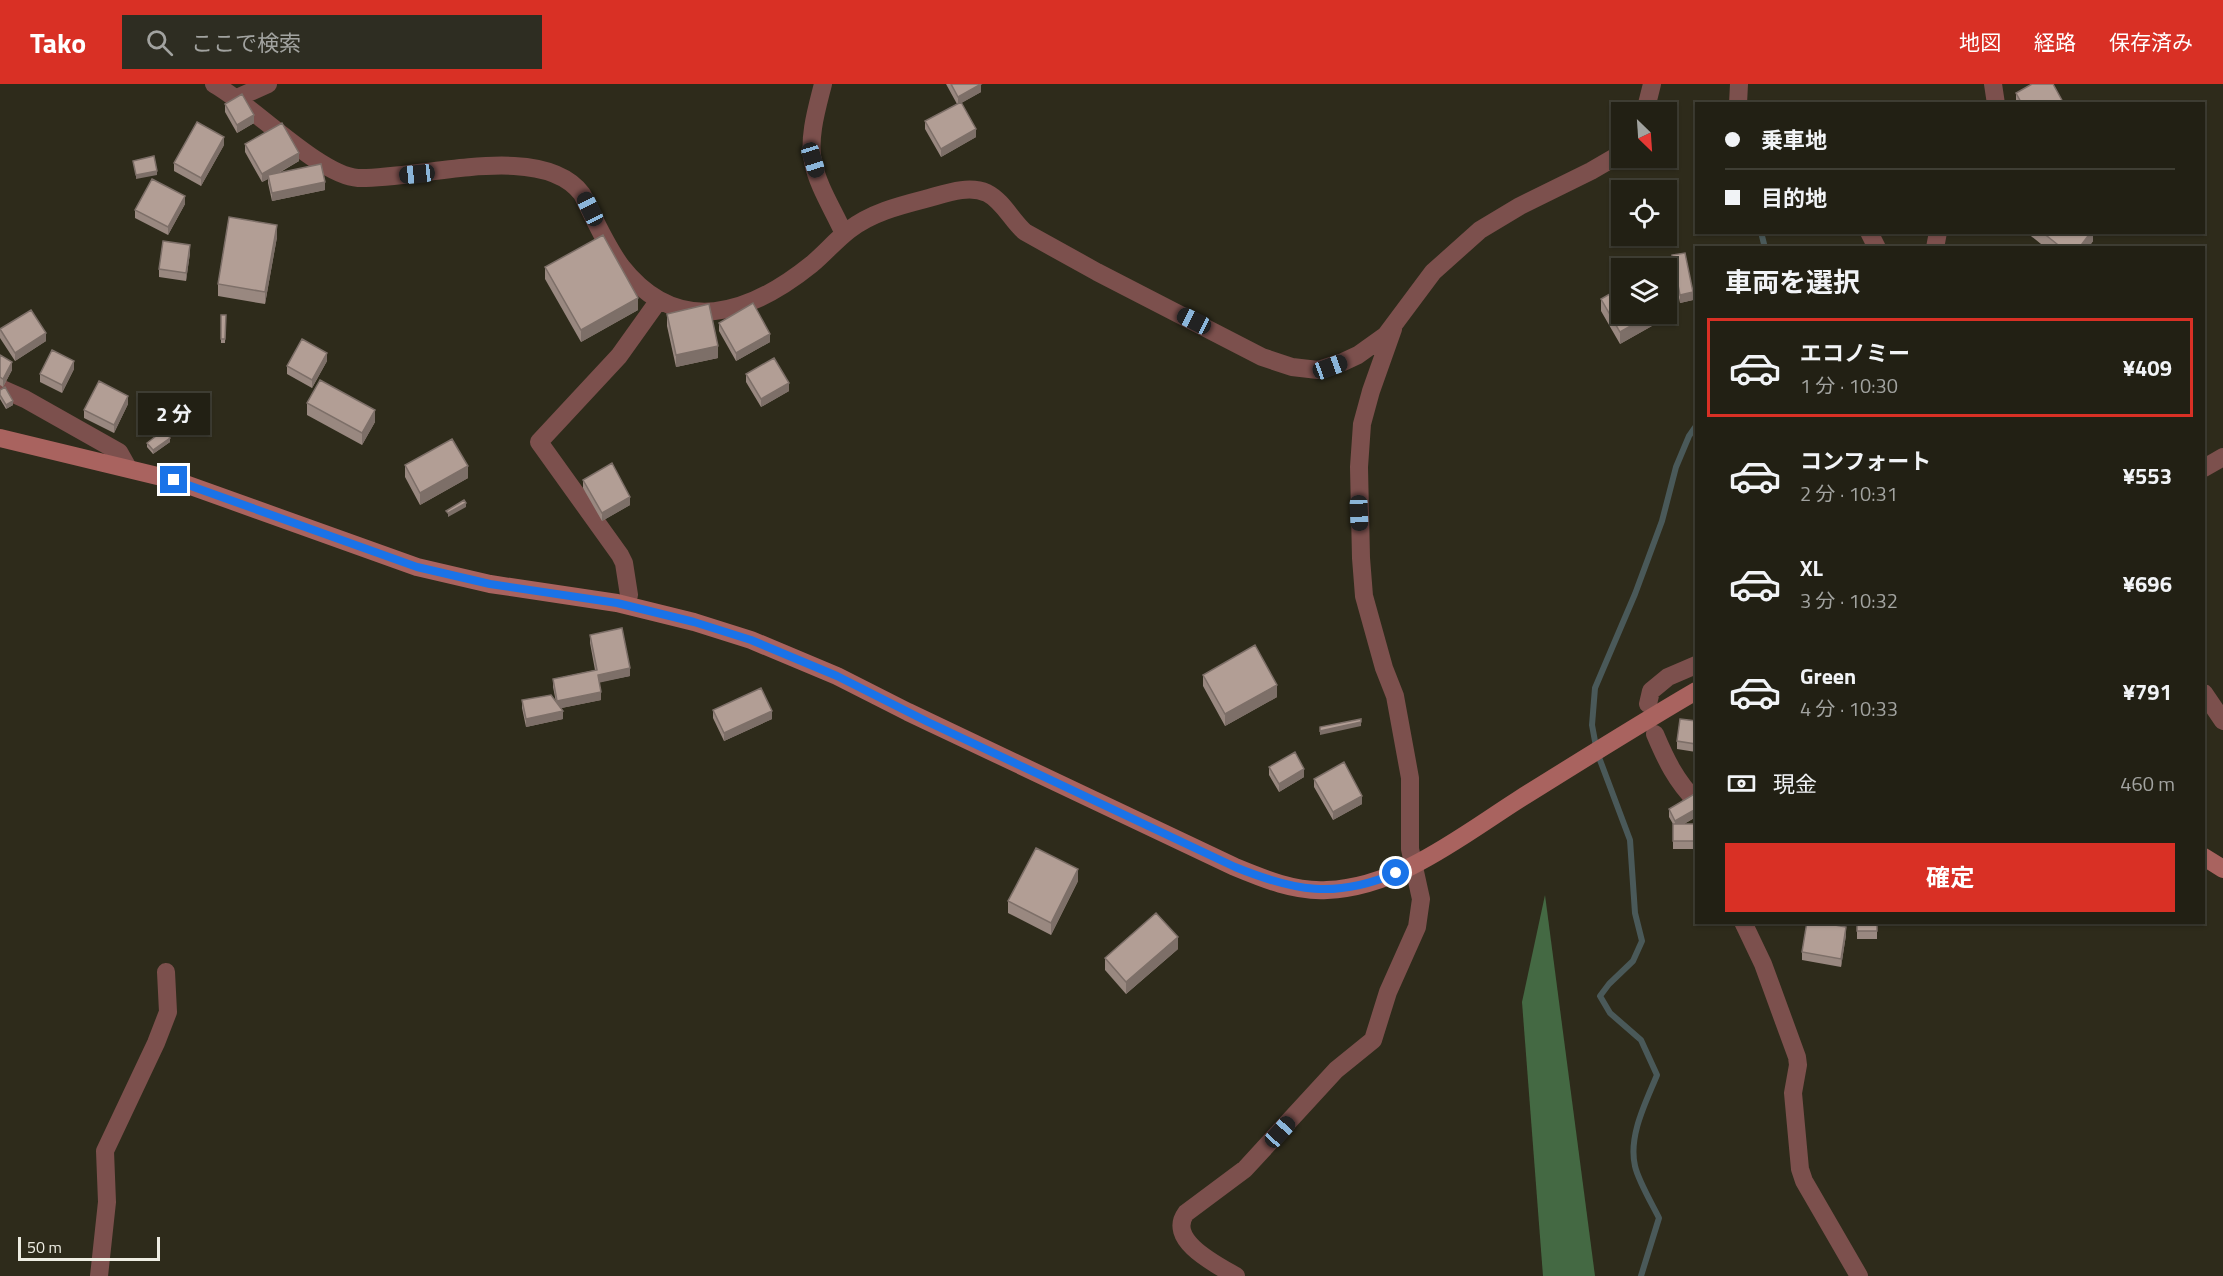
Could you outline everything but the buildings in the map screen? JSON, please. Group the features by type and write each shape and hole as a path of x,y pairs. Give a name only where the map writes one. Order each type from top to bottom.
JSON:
{"street":[{"path":"214,84 237,98 319,163 355,178 505,166 536,167 559,174 576,185 621,266 646,292 659,300 690,312 729,309 760,297 812,264 844,234 861,222 894,208 961,190 976,190 994,197 1025,232 1097,272 1262,357 1292,367 1318,370 1343,362 1376,343 1395,325 1433,272 1480,230 1520,206 1611,159"},
{"path":"237,98 268,84"},
{"path":"822,84 814,122 813,160 818,178 844,234"},
{"path":"1648,102 1652,84"},
{"path":"1738,102 1739,84"},
{"path":"1993,84 1996,102"},
{"path":"629,595 624,564 620,555 539,442 619,356 659,300"},
{"path":"1236,1276 1212,1262 1185,1240 1181,1220 1186,1213 1245,1169 1336,1070 1373,1040 1388,992 1417,927 1421,898 1410,849 1410,778 1399,714 1366,605 1361,558 1359,467 1362,424 1371,391 1395,325"},
{"path":"0,388 25,399 119,452 128,468"},
{"path":"0,438 174,480 417,567 490,584 617,603 694,622 751,640 837,676 1235,867 1274,882 1305,889 1337,889 1369,883 1413,864 1695,692"},
{"path":"2205,467 2223,457"},
{"path":"1695,665 1668,677 1651,691 1651,719 1674,775 1695,800"},
{"path":"2205,694 2223,721"},
{"path":"2205,858 2223,869"},
{"path":"1744,924 1763,964 1797,1057 1798,1065 1793,1093 1800,1169 1804,1181 1859,1276"},
{"path":"99,1276 107,1202 105,1151 168,1012 166,972"}],"green space":[{"path":"1545,895 1595,1276 1543,1276 1522,1002"}],"waterway":[{"path":"1762,234 1764,246"},
{"path":"1641,1276 1659,1218 1642,1185 1633,1155 1639,1119 1657,1075 1641,1040 1610,1013 1600,996 1633,961 1642,941 1635,913 1630,840 1597,752 1592,725 1595,688 1635,594 1662,521 1676,467 1695,427"}],"route":[{"path":"174,480 342,541 453,577 617,603 669,615 751,640 837,676 928,722 1235,867 1274,882 1298,888 1325,890 1369,883 1396,873"}]}
